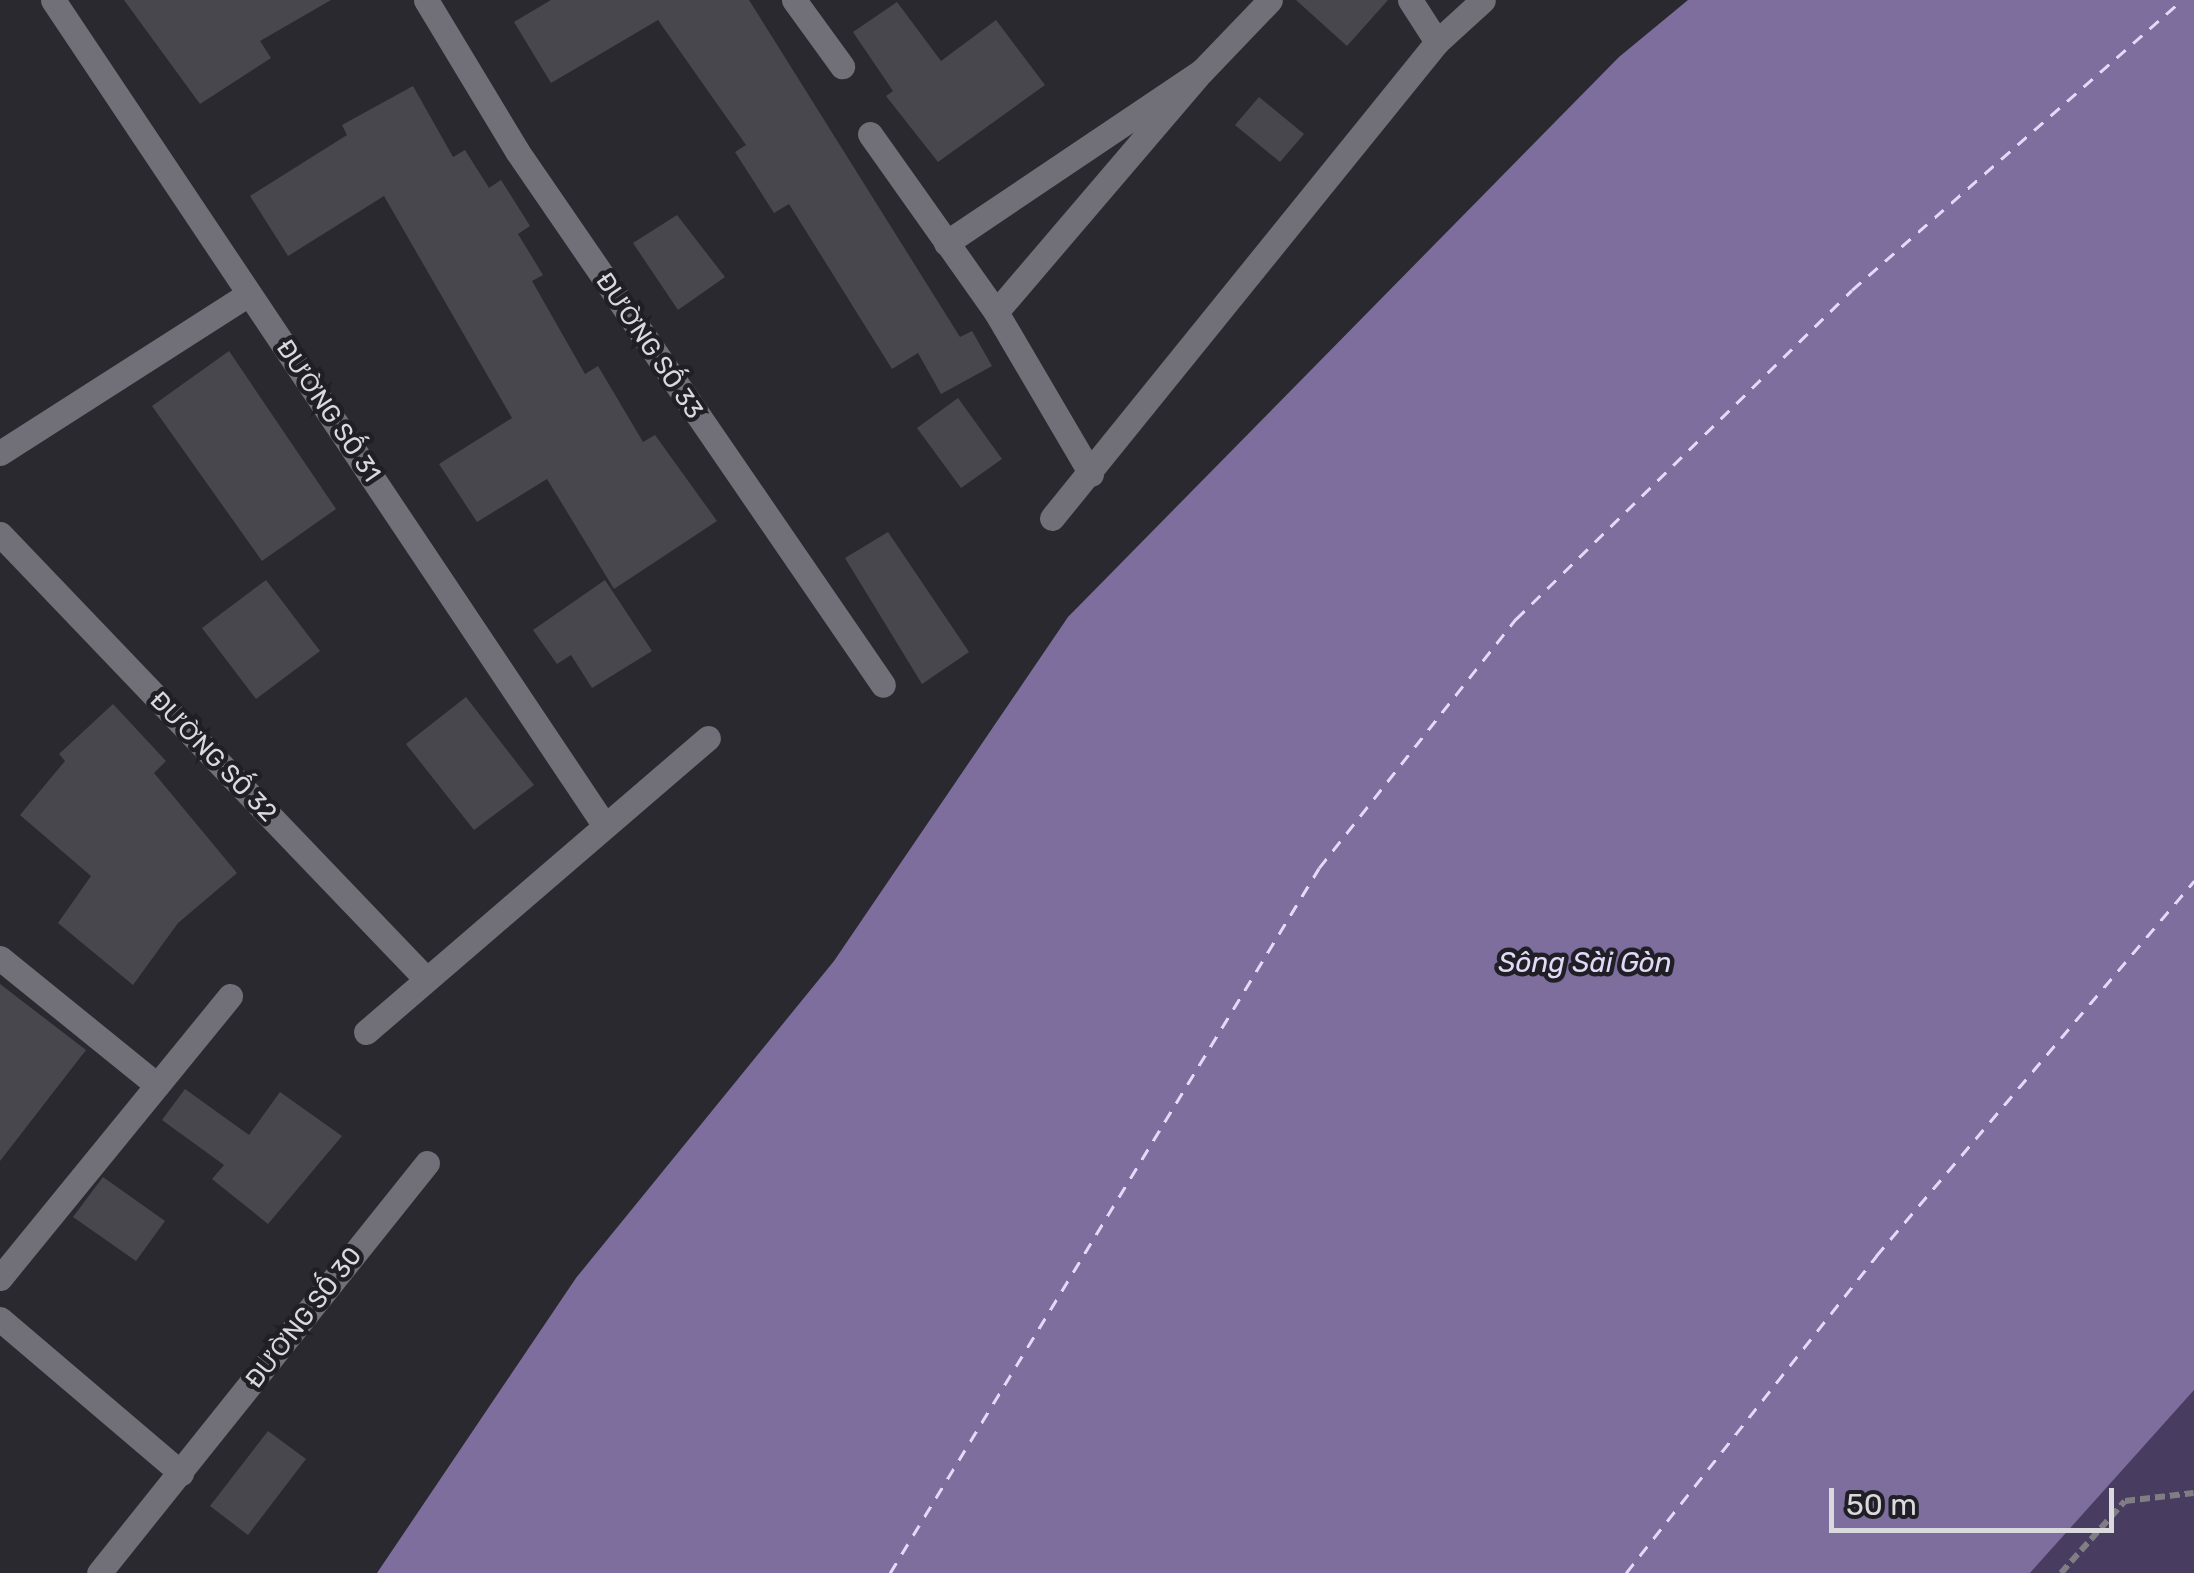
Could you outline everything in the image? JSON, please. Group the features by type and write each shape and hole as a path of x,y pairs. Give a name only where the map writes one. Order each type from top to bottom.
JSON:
{"street":[{"name":"ĐƯỜNG SỐ 31","path":"53,0 603,822"},
{"name":"ĐƯỜNG SỐ 33","path":"426,0 528,167 882,684"},
{"path":"996,312 1202,71 1270,0"},
{"path":"1410,0 1437,42"},
{"path":"1052,518 1437,42 1483,0"},
{"path":"800,2 842,66"},
{"path":"946,244 1202,71"},
{"path":"870,134 996,312 1091,474"},
{"path":"0,454 249,294"},
{"name":"ĐƯỜNG SỐ 32","path":"0,534 426,980"},
{"path":"366,1032 603,822 708,738"},
{"path":"0,958 158,1086"},
{"path":"0,1278 230,996"},
{"name":"ĐƯỜNG SỐ 30","path":"100,1573 426,1163"},
{"path":"0,1319 182,1473"}],"path":[{"path":"2061,1573 2125,1501 2194,1493"}],"shaded area":[{"path":"2194,1389 2194,1573 2030,1573 2129,1462"}],"water":[{"name":"Sông Sài Gòn","path":"1688,0 2194,0 2194,1390 2030,1573 377,1573 576,1278 834,961 1068,617 1619,57"}],"building":[{"path":"124,0 331,0 260,41 271,58 200,104"},
{"path":"551,0 749,0 960,337 972,331 992,366 941,394 918,353 892,369 789,204 774,213 735,152 746,145 658,20 551,83 514,22"},
{"path":"1296,0 1388,0 1347,46"},
{"path":"897,2 941,61 996,20 1045,85 938,162 886,96 893,91 853,32"},
{"path":"413,86 453,157 465,150 489,188 501,180 530,226 518,234 543,275 532,281 585,374 598,366 643,442 655,435 717,521 614,589 547,479 477,522 439,464 512,418 384,196 288,256 250,196 347,135 342,125"},
{"path":"1259,97 1304,134 1280,162 1235,125"},
{"path":"677,215 725,277 678,310 633,243"},
{"path":"229,351 336,509 262,561 152,406"},
{"path":"958,398 1002,459 961,488 917,428"},
{"path":"888,532 969,652 922,684 845,558"},
{"path":"266,580 320,651 256,699 202,628"},
{"path":"605,580 652,651 592,688 571,655 557,664 533,630"},
{"path":"466,697 534,785 474,830 406,744"},
{"path":"113,704 166,761 154,773 237,873 178,923 133,985 58,923 91,876 20,815 65,761 59,754"},
{"path":"0,984 86,1050 0,1161"},
{"path":"185,1089 249,1135 280,1092 342,1136 268,1224 212,1179 224,1165 162,1120"},
{"path":"103,1177 165,1221 136,1261 73,1217"},
{"path":"268,1431 306,1459 248,1535 210,1506"}],"ferry route":[{"path":"890,1573 1319,868 1516,619 1852,290 2182,0"},
{"path":"1626,1573 1876,1256 2194,881"}]}
